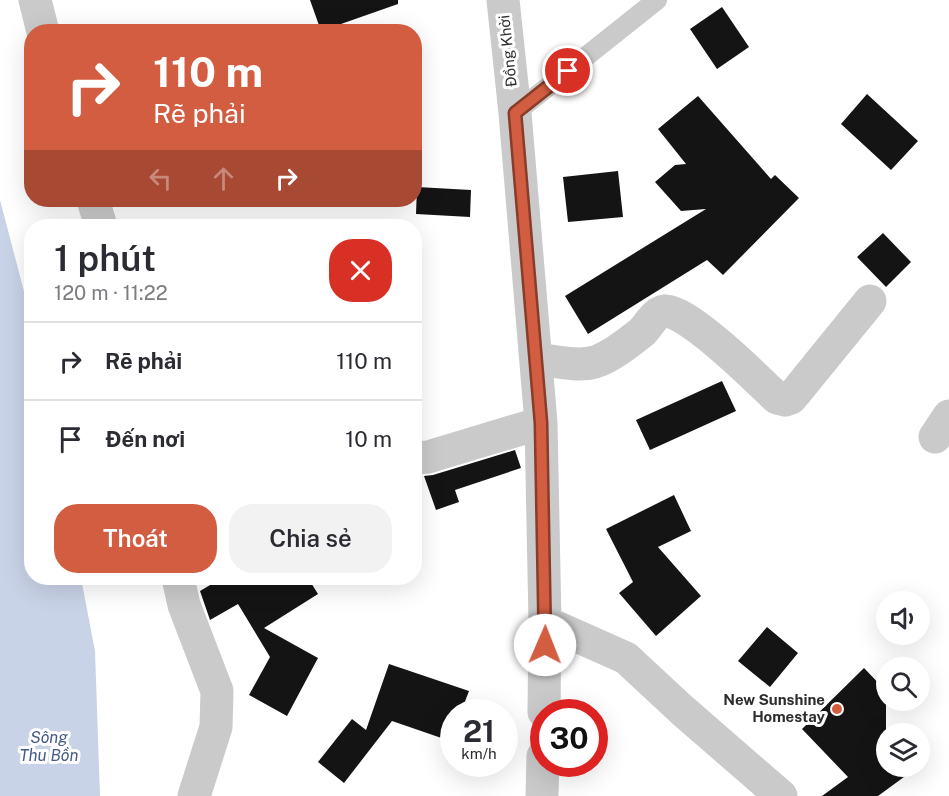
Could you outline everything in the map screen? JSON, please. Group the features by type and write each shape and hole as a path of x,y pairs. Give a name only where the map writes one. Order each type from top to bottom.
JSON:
{"street":[{"path":"35,0 41,24"},
{"name":"Đồng Khởi","path":"503,0 515,113 541,423 544,699"},
{"path":"536,359 571,364 596,362 619,350 643,331 659,313 672,312 693,325 777,398 785,400 791,398 870,301"},
{"path":"422,457 541,423"},
{"path":"180,585 184,605 217,691 216,727 195,796"},
{"path":"545,622 626,658 781,796"},
{"path":"542,777 542,796"}],"lane":[{"path":"515,113 657,0"}],"water":[{"name":"Sông Thu Bồn","path":"0,200 24,291 24,585 82,585 95,651 100,796 0,796"}],"building":[{"path":"310,0 398,0 398,4 341,24 319,24"},
{"path":"722,7 749,47 717,69 690,29"},
{"path":"867,94 918,141 891,170 841,124"},
{"path":"698,96 771,179 775,175 799,198 723,275 707,260 588,334 565,296 706,209 681,211 655,182 675,165 686,164 658,129"},
{"path":"618,171 623,217 568,222 563,177"},
{"path":"422,187 471,190 470,217 416,214 416,207 422,207"},
{"path":"883,233 911,262 886,287 857,257"},
{"path":"722,381 736,411 650,450 636,420"},
{"path":"515,450 521,468 455,490 459,502 436,510 424,476"},
{"path":"674,495 691,531 658,547 701,596 656,636 619,593 633,582 606,529"},
{"path":"210,585 312,585 318,594 264,628 318,658 287,716 249,695 270,657 238,604 210,620 200,591"},
{"path":"767,627 798,653 770,687 738,661"},
{"path":"389,664 469,691 466,699 440,699 440,738 392,721 344,783 318,762 352,719 366,730"},
{"path":"864,668 876,681 876,711 886,711 886,723 876,723 876,777 904,777 878,796 822,796 848,777 802,729"}],"place":[{"name":"New Sunshine Homestay","path":"837,709"}],"route":[{"path":"545,645 541,423 515,113 568,71"}]}
